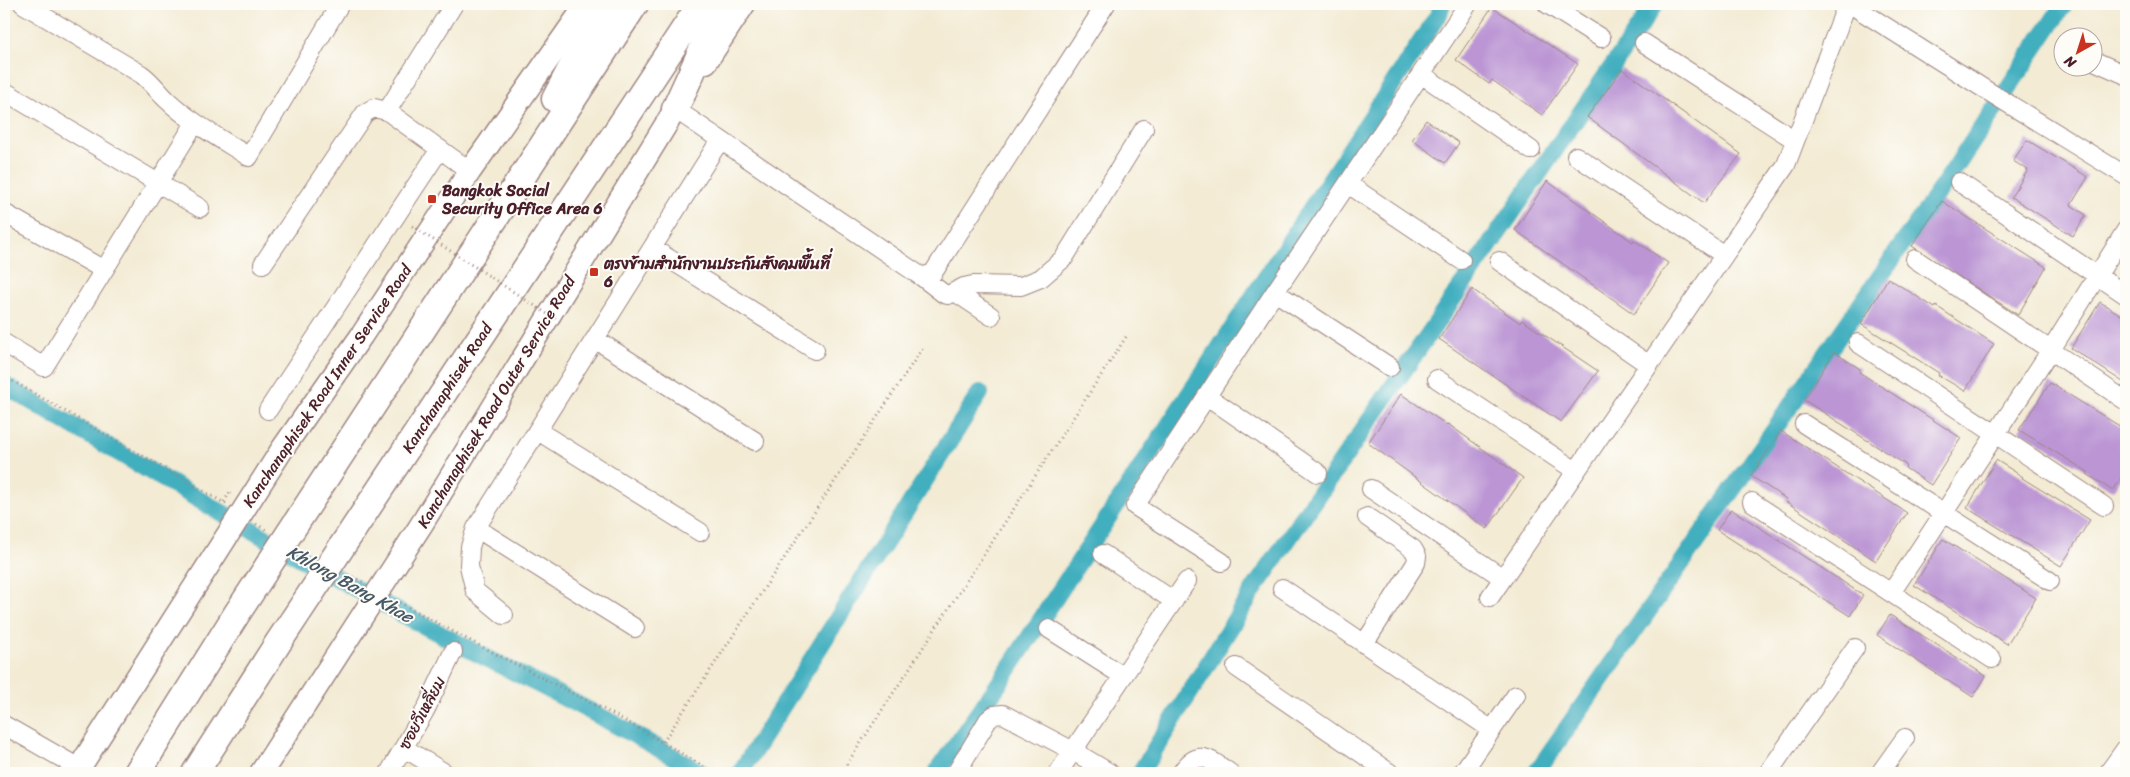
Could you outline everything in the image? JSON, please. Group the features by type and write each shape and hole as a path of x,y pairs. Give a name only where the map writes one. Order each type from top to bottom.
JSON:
{"highway":[{"path":"488,228 605,4"},
{"path":"138,773 236,615 635,4"},
{"name":"Kanchanaphisek Road","path":"195,773 278,643 702,4"},
{"path":"675,109 723,4"}],"main road":[{"name":"Kanchanaphisek Road Inner Service Road","path":"77,771 283,448 362,334 470,171 587,4"},
{"name":"Kanchanaphisek Road Outer Service Road","path":"261,773 423,522 675,109 744,4"}],"street":[{"path":"23,4 48,10 152,82 165,98 195,123 249,157 340,4"},
{"path":"388,111 454,4"},
{"path":"922,277 933,273 1106,4"},
{"path":"1222,562 1135,506 1275,292 1468,4"},
{"path":"1547,4 1601,38"},
{"path":"1490,597 1786,165 1849,4 2126,176"},
{"path":"1644,43 1795,140"},
{"path":"2102,64 2126,74"},
{"path":"1421,74 1531,150"},
{"path":"4,91 200,208"},
{"path":"263,264 365,113 374,108 388,111 470,171"},
{"path":"675,109 922,277 944,294 973,285 1021,286 1041,278 1064,258 1144,129"},
{"path":"4,343 44,366 195,123"},
{"path":"504,615 475,591 469,566 470,547 476,528 720,140"},
{"path":"268,410 440,148"},
{"path":"1576,156 1724,255"},
{"path":"1959,182 2126,295"},
{"path":"1348,184 1460,260"},
{"path":"4,214 104,270"},
{"path":"1892,593 2051,350 2126,230"},
{"path":"652,248 815,350"},
{"path":"1915,259 2126,401"},
{"path":"1499,261 1649,365"},
{"path":"955,292 991,316"},
{"path":"1275,292 1390,367"},
{"path":"596,339 755,442"},
{"path":"1858,343 2104,506"},
{"path":"1437,379 1576,472"},
{"path":"1207,396 1318,473"},
{"path":"1804,424 2050,582"},
{"path":"538,430 700,532"},
{"path":"1372,489 1502,578"},
{"path":"1752,502 1992,659"},
{"path":"1364,644 1416,563 1413,549 1367,517"},
{"path":"476,528 634,628"},
{"path":"1103,554 1174,601"},
{"path":"1058,773 1187,581"},
{"path":"1282,588 1492,730"},
{"path":"1050,629 1123,676"},
{"path":"1768,773 1855,648"},
{"name":"ซอยวีเหลี่ยม","path":"389,773 426,709 453,652"},
{"path":"1236,667 1390,773"},
{"path":"1462,773 1516,695"},
{"path":"956,773 983,728 994,715 1003,714 1073,751 1106,771"},
{"path":"4,725 77,771"},
{"path":"1880,773 1906,738"},
{"path":"404,748 445,773"},
{"path":"2108,773 2126,748"},
{"path":"1181,773 1187,764 1195,758 1204,757 1230,773"}],"path":[{"path":"412,226 564,324"},
{"path":"842,773 1128,334"},
{"path":"663,742 924,346"},
{"path":"4,376 230,507"},
{"path":"252,521 276,535"},
{"path":"345,573 371,587"},
{"path":"388,596 467,640 624,720 715,773"}],"building":[{"path":"1492,7 1578,64 1542,115 1492,80 1489,84 1456,60"},
{"path":"1622,69 1741,154 1704,203 1587,117"},
{"path":"1426,120 1459,143 1445,163 1412,140"},
{"path":"2027,140 2088,177 2071,205 2086,215 2073,236 2011,197 2028,170 2013,161"},
{"path":"1547,181 1633,242 1634,240 1668,263 1634,314 1515,230"},
{"path":"1942,201 2046,267 2018,315 1912,246"},
{"path":"1888,278 1935,308 1936,306 1994,344 1965,391 1861,324"},
{"path":"1472,289 1520,323 1522,320 1598,371 1561,422 1439,339"},
{"path":"2100,302 2126,318 2126,384 2071,348"},
{"path":"1834,352 1860,369 1859,372 1961,438 1931,485 1905,468 1906,465 1804,400"},
{"path":"2050,383 2126,430 2126,470 2113,491 2087,474 2088,472 2019,430"},
{"path":"1401,394 1448,424 1523,478 1487,529 1368,443"},
{"path":"1781,431 1907,513 1876,561 1785,501 1786,499 1751,476"},
{"path":"1996,460 2090,520 2061,566 1967,508"},
{"path":"1731,509 1863,595 1850,616 1717,530"},
{"path":"1943,539 2036,598 2007,644 1914,585"},
{"path":"1890,615 1986,676 1973,697 1877,635"}],"waterway":[{"path":"936,773 998,685 1439,14 1442,4"},
{"path":"1140,773 1256,586 1655,4"},
{"path":"1536,773 1949,177 2064,4"},
{"name":"Khlong Bang Khae","path":"4,385 199,500 347,584 588,710 701,773"},
{"path":"740,773 980,393"},
{"path":"2122,773 2126,767"}],"place":[{"name":"Bangkok Social Security Office Area 6","path":"432,199"},
{"name":"ตรงข้ามสำนักงานประกันสังคมพื้นที่ 6","path":"594,272"}]}
